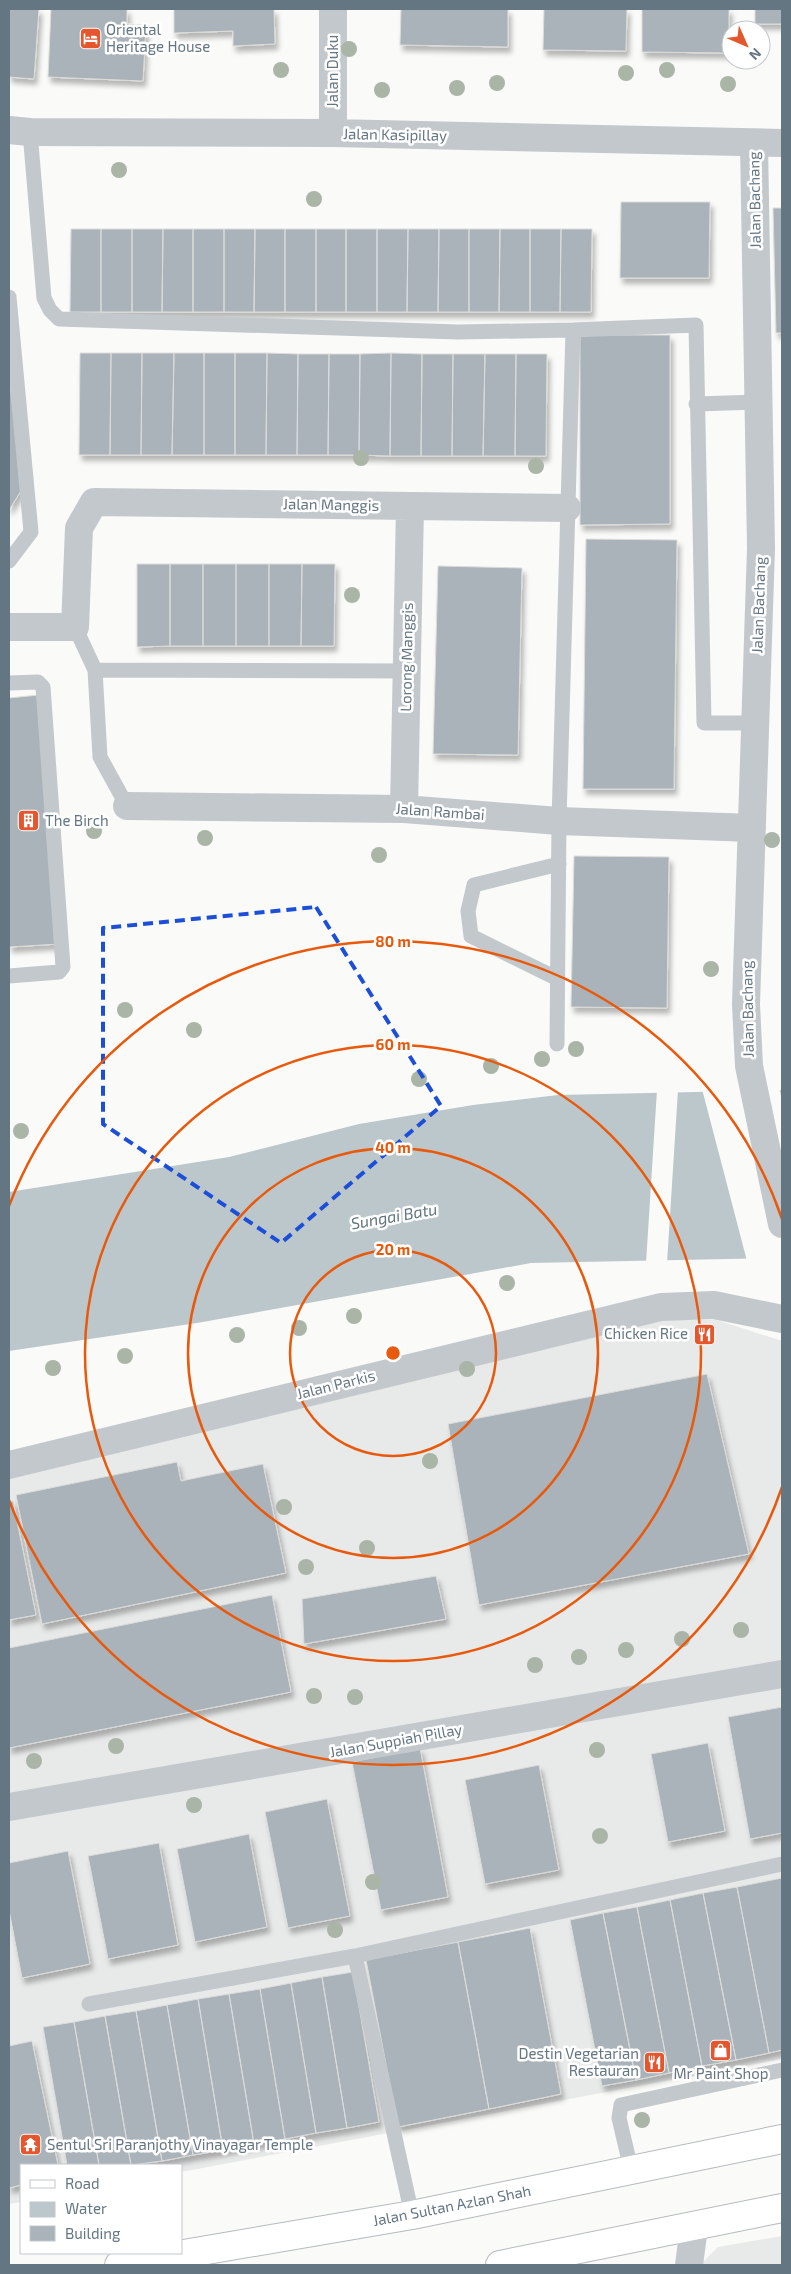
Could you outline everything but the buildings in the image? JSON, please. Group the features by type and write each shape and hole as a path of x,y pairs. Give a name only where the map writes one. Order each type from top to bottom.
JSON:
{"main road":[{"name":"Jalan Sultan Azlan Shah","path":"120,2265 412,2215 782,2139"},
{"path":"500,2265 782,2208"}],"street":[{"name":"Jalan Duku","path":"333,9 333,133"},
{"name":"Jalan Kasipillay","path":"19,131 333,133 782,143"},
{"name":"Jalan Bachang","path":"754,143 758,402 772,548 755,723 746,1004 749,1066 782,1224"},
{"name":"Jalan Manggis","path":"75,626 79,528 94,502 567,508"},
{"name":"Lorong Manggis","path":"404,809 410,506"},
{"path":"9,627 75,626"},
{"name":"Jalan Rambai","path":"127,806 404,809 559,821 752,828"},
{"name":"Jalan Parkis","path":"9,1464 661,1307 714,1305 782,1318"},
{"name":"Jalan Suppiah Pillay","path":"9,1807 782,1674"},
{"path":"689,2265 694,2227"}],"lane":[{"path":"19,131 44,298 50,310 58,319 458,332 696,325 696,404 704,723 755,723"},
{"path":"9,297 31,532 9,561"},
{"path":"557,1044 558,864 573,330"},
{"path":"696,404 758,402"},
{"path":"75,626 95,670 100,757 127,806"},
{"path":"95,670 407,671"},
{"path":"9,683 38,682 43,687 63,967 59,972 9,976"},
{"path":"558,864 474,885 468,911 471,936 558,979"},
{"path":"89,2004 355,1956 782,1864"},
{"path":"355,1956 412,2215"},
{"path":"631,2169 619,2118 621,2105 782,2070"}],"highlighted area":[{"path":"316,907 441,1106 281,1243 103,1124 103,928"}],"shaded area":[{"path":"664,1320 717,1320 782,1341 782,2059 182,2172 182,2164 20,2164 20,2202 9,2204 9,1476"},
{"path":"782,2236 782,2265 700,2265 718,2247"}],"water":[{"name":"Sungai Batu","path":"782,1090 782,1258 531,1263 197,1323 9,1351 9,1192 229,1157 359,1124 473,1105 558,1095"}],"pier":[{"path":"779,1087 782,1100 782,1260 747,1261 702,1089"},
{"path":"657,1090 678,1090 667,1263 646,1263"}],"place":[{"name":"Oriental Heritage House","path":"90,39"},
{"name":"The Birch","path":"29,821"},
{"name":"Chicken Rice","path":"704,1334"},
{"name":"Mr Paint Shop","path":"721,2051"},
{"name":"Destin Vegetarian Restauran","path":"655,2063"},
{"name":"Sentul Sri Paranjothy Vinayagar Temple","path":"31,2145"}]}
